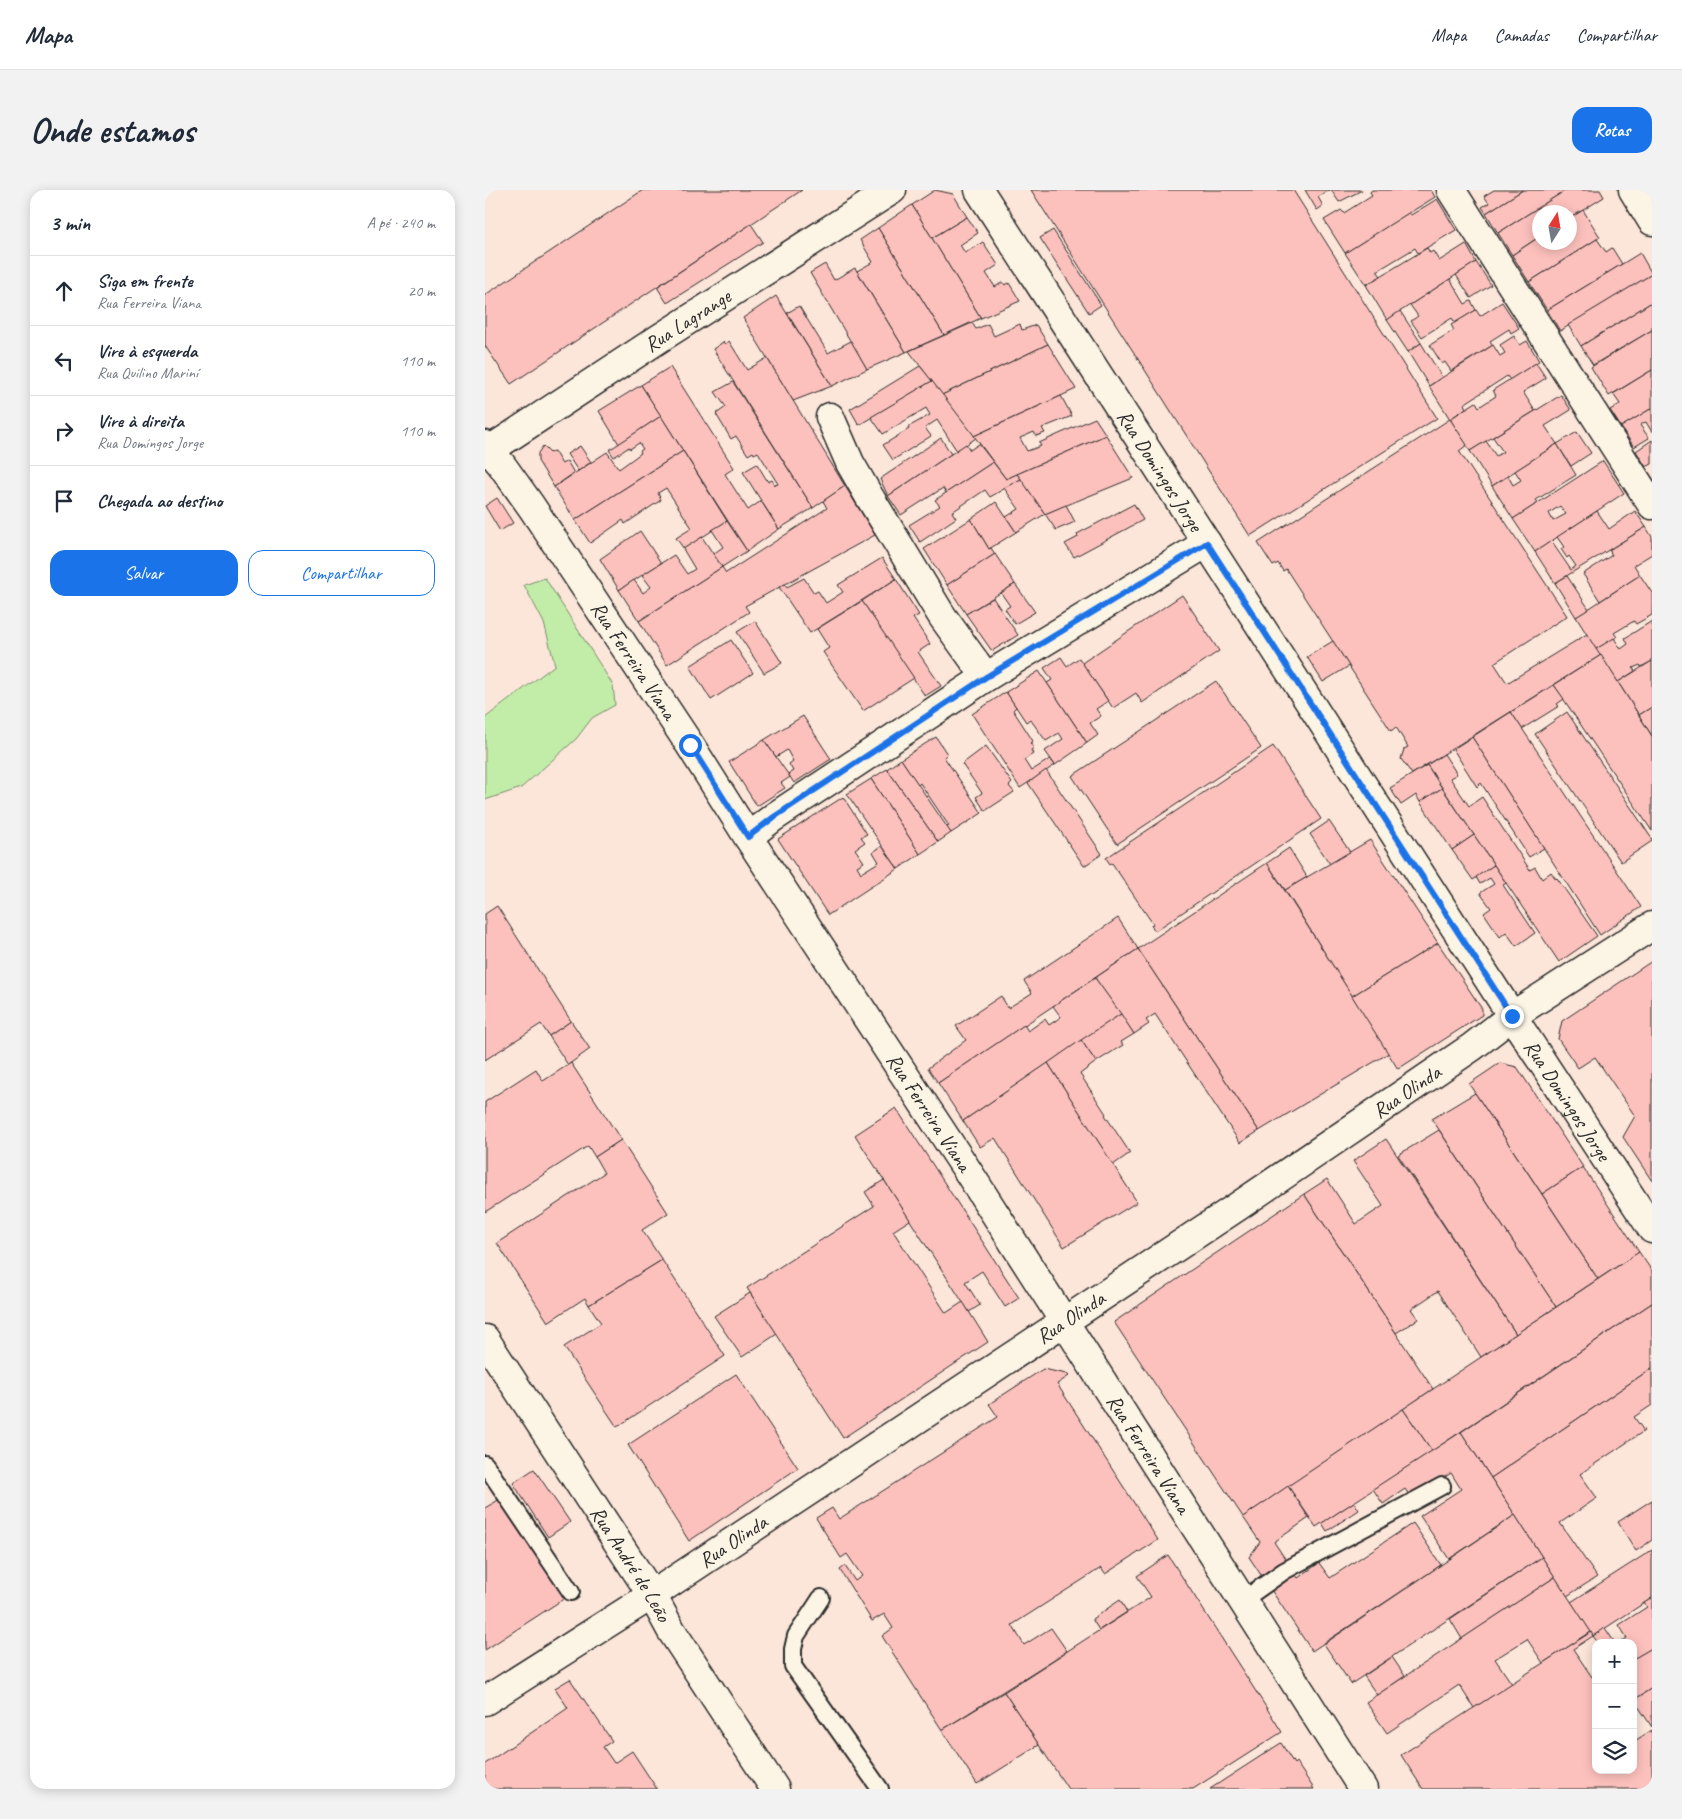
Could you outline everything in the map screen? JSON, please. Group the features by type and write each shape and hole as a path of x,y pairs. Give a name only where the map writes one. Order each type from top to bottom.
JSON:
{"street":[{"name":"Rua Lagrange","path":"486,449 892,190"},
{"name":"Rua Domingos Jorge","path":"979,190 1512,1016 1652,1229"},
{"path":"1451,190 1652,505"},
{"path":"1633,190 1652,221"},
{"path":"830,417 850,463 874,505 942,616 986,677"},
{"name":"Rua Ferreira Viana","path":"486,449 501,464 542,522 690,745 748,837 969,1173 1363,1789"},
{"path":"748,837 774,817 986,677 1207,543"},
{"name":"Rua Olinda","path":"485,1701 653,1595 1464,1052 1512,1016 1652,926"},
{"name":"Rua André de Leão","path":"485,1339 653,1595 671,1630 775,1789"}],"lane":[{"path":"485,1464 571,1592"},
{"path":"1243,1600 1284,1571 1442,1486"},
{"path":"821,1598 796,1636 793,1650 793,1666 879,1789"}],"green space":[{"path":"545,578 613,685 615,705 592,718 576,739 521,788 485,800 485,718 555,665 544,623 524,585"}],"building":[{"path":"643,190 802,190 511,384 485,346 485,295"},
{"path":"935,190 953,194 967,217 932,238 912,205"},
{"path":"1031,190 1293,190 1437,418 1250,536"},
{"path":"1305,190 1330,190 1318,197 1323,206 1317,210"},
{"path":"1331,190 1362,190 1339,202"},
{"path":"1372,190 1431,190 1435,197 1345,253 1324,220 1341,210 1344,213 1372,195 1370,192"},
{"path":"1494,190 1523,190 1486,213 1482,207 1489,203 1484,196"},
{"path":"1523,190 1566,190 1542,205 1532,205 1532,212 1498,233 1486,213"},
{"path":"1566,190 1600,190 1604,197 1577,214 1577,205 1542,205"},
{"path":"1437,199 1456,230 1418,253 1415,248 1377,271 1381,276 1366,285 1345,253 1410,212 1411,215"},
{"path":"912,205 981,318 944,335 878,228"},
{"path":"1583,210 1600,237 1529,282 1512,255 1532,242 1532,250 1577,250 1577,214"},
{"path":"1532,212 1532,242 1512,255 1498,233"},
{"path":"967,217 978,233 960,245 965,253 983,242 998,265 986,273 995,287 1003,282 1005,285 1009,283 1020,301 981,318 932,238"},
{"path":"751,224 763,242 667,303 657,287"},
{"path":"878,228 944,335 906,352 857,271 873,262 860,240"},
{"path":"1053,230 1101,305 1089,313 1040,238"},
{"path":"1597,239 1606,252 1612,248 1622,264 1547,310 1529,282"},
{"path":"1466,244 1476,262 1387,320 1366,285 1427,248 1430,253 1433,251 1439,261"},
{"path":"1640,253 1652,274 1560,331 1547,310"},
{"path":"1476,262 1491,285 1471,298 1456,275"},
{"path":"825,264 834,280 855,268 906,352 867,369 810,273"},
{"path":"1652,274 1652,302 1581,346 1568,325"},
{"path":"1450,279 1465,304 1471,301 1476,310 1455,323 1452,318 1422,337 1411,321 1418,316 1410,305"},
{"path":"776,296 832,386 793,401 743,318"},
{"path":"1502,302 1519,328 1511,333 1509,329 1490,341 1493,345 1451,371 1445,362 1442,364 1430,345 1454,330 1451,325 1476,310 1480,316"},
{"path":"1652,302 1652,330 1593,365 1581,346"},
{"path":"799,306 828,353 851,341 867,369 832,386 787,313"},
{"path":"1400,311 1421,343 1408,352 1387,320"},
{"path":"972,323 976,329 988,324 994,336 1020,324 1022,330 1036,325 1048,344 942,395 909,351"},
{"path":"1652,330 1652,370 1609,396 1591,367"},
{"path":"1514,336 1520,345 1527,341 1539,361 1510,380 1507,376 1464,404 1466,408 1450,419 1429,386 1493,345 1500,356 1505,353 1500,345"},
{"path":"729,341 747,370 767,358 845,486 813,508 713,349 723,342 725,344"},
{"path":"1421,343 1442,377 1429,386 1408,352"},
{"path":"1048,344 1076,389 974,436 942,395"},
{"path":"1536,363 1546,378 1523,392 1535,411 1470,451 1450,419 1476,402 1479,407 1496,396 1493,390"},
{"path":"920,366 932,381 859,425 850,409"},
{"path":"670,367 734,468 725,474 748,510 761,501 779,529 747,551 641,385"},
{"path":"1652,370 1652,408 1621,427 1610,410 1620,404 1613,394"},
{"path":"932,381 976,438 957,451 937,420 925,428 931,436 893,460 883,445 909,429 908,427 930,415 926,408 883,434 871,417"},
{"path":"733,382 813,508 779,529 743,472 757,464 768,482 772,480 775,485 778,484 758,452 748,455 736,436 731,439 716,414 726,407 715,392"},
{"path":"641,385 661,416 619,444 599,411"},
{"path":"1561,395 1571,410 1545,426 1557,444 1492,486 1470,451 1486,441 1496,456 1503,452 1493,437"},
{"path":"1061,396 1072,416 1042,428 1045,433 1036,436 1034,432 1020,438 1027,451 1041,446 1039,443 1095,418 1106,435 1006,479 974,436"},
{"path":"1652,408 1652,432 1646,422 1640,425 1649,438 1634,447 1621,427"},
{"path":"661,416 683,451 575,520 554,487 607,452 619,469 641,453 640,451 643,449 639,443 614,457 609,450"},
{"path":"1450,419 1467,445 1459,451 1567,616 1494,663 1507,683 1587,634 1601,655 1412,774 1401,759 1404,749 1408,747 1396,727 1391,731 1286,569 1283,571 1278,563 1273,566 1258,543"},
{"path":"1577,432 1591,453 1571,466 1557,444"},
{"path":"1106,435 1133,478 1045,514 1017,474"},
{"path":"941,438 951,454 888,496 880,479"},
{"path":"1652,440 1652,464 1646,467 1636,451"},
{"path":"966,444 970,450 979,444 993,462 946,493 943,488 901,515 888,496"},
{"path":"1557,444 1576,475 1536,500 1538,503 1513,519 1492,486 1508,476 1513,485 1521,480 1515,471"},
{"path":"543,446 550,453 554,451 562,464 567,461 574,473 554,487 538,461 538,453"},
{"path":"580,446 591,462 578,471 567,454"},
{"path":"683,451 727,521 684,549 676,538 692,528 666,488 658,493 661,500 625,524 623,520 590,543 575,520"},
{"path":"1603,461 1624,493 1535,552 1513,519","holes":["1560,506 1566,514 1553,521 1549,513"]},
{"path":"993,462 1006,479 1017,474 1021,479 990,497 985,490 952,512 956,518 920,542 909,525 940,506 935,500"},
{"path":"1021,479 1045,514 1016,532 1006,517 1019,509 1004,488"},
{"path":"845,486 875,535 745,606 749,612 667,665 639,621 722,567 726,573 827,508 823,501"},
{"path":"497,498 513,523 500,531 485,506"},
{"path":"996,502 1016,532 989,549 971,519"},
{"path":"1134,504 1143,520 1074,557 1065,544 1078,537 1077,534"},
{"path":"1066,505 1075,522 1056,530 1045,514"},
{"path":"1597,511 1609,529 1635,511 1646,527 1555,583 1535,552 1551,541 1571,570 1576,566 1561,549 1564,547 1557,537"},
{"path":"971,519 989,549 991,548 995,554 947,585 924,549"},
{"path":"727,521 747,551 722,567 713,554 723,547 712,530"},
{"path":"1646,527 1652,537 1652,554 1634,565 1640,575 1600,601 1583,574 1612,555 1609,550"},
{"path":"640,531 661,563 619,590 600,559"},
{"path":"702,537 722,567 639,621 619,590 634,580 643,593 651,587 642,575 674,555 687,574 695,569 683,549"},
{"path":"995,554 1015,584 966,614 947,585"},
{"path":"882,558 896,579 810,633 779,587 785,584 787,587 804,578 814,593 818,591 826,603 843,592 838,585"},
{"path":"1640,575 1652,593 1652,615 1636,624 1634,621 1614,633 1617,637 1596,649 1576,617"},
{"path":"1567,576 1589,609 1576,617 1555,583"},
{"path":"896,579 919,615 913,618 930,644 918,652 941,686 925,696 862,601"},
{"path":"1015,584 1035,612 1015,624 1005,609 1010,606 1001,593"},
{"path":"1182,595 1219,651 1142,703 1136,693 1113,708 1082,663"},
{"path":"993,598 1018,635 992,651 966,614"},
{"path":"862,601 914,678 863,711 823,652 829,648 817,629"},
{"path":"755,621 782,663 764,673 737,632"},
{"path":"1652,621 1652,661 1641,667 1640,665 1633,668 1635,671 1618,682 1596,649 1614,638 1621,649 1628,644 1625,638"},
{"path":"731,640 753,673 711,700 690,666"},
{"path":"1333,641 1349,666 1323,682 1307,657"},
{"path":"1601,655 1652,736 1652,831 1554,685"},
{"path":"1061,657 1067,666 1079,658 1108,701 1096,709 1101,716 1090,723 1098,735 1087,743 1047,683 1052,680 1044,668"},
{"path":"1652,661 1652,707 1639,715 1618,682"},
{"path":"1039,671 1087,743 1055,765 1045,751 1063,739 1059,733 1046,741 1030,719 1026,722 1006,692"},
{"path":"1216,681 1261,748 1117,844 1072,776"},
{"path":"1554,685 1564,699 1557,704 1559,706 1522,729 1511,712"},
{"path":"1006,692 1016,707 1013,710 1033,741 1030,743 1034,748 1031,750 1033,754 1024,760 1031,771 1050,759 1055,765 1020,788 972,714"},
{"path":"1652,707 1652,736 1639,715"},
{"path":"1511,712 1641,907 1600,935 1472,737"},
{"path":"1567,712 1652,839 1652,841 1621,862 1535,734"},
{"path":"803,716 831,759 794,783 788,774 793,771 789,764 793,761 787,750 776,757 764,740"},
{"path":"936,737 947,754 944,757 982,813 951,833 946,827 949,826 920,783 918,785 901,759"},
{"path":"1472,737 1544,848 1529,857 1481,783 1477,787 1453,749"},
{"path":"764,740 790,777 781,783 785,788 757,806 729,762"},
{"path":"986,746 1012,783 1009,786 1014,792 985,811 976,797 982,793 962,764"},
{"path":"1273,746 1321,819 1155,931 1151,925 1153,924 1112,863 1110,864 1106,858"},
{"path":"1444,754 1457,774 1450,778 1469,806 1482,797 1530,870 1535,867 1542,879 1551,872 1597,936 1559,962 1427,765"},
{"path":"901,759 951,833 938,842 887,769"},
{"path":"1427,765 1442,788 1420,802 1416,795 1401,805 1390,788"},
{"path":"887,769 938,842 920,854 871,779"},
{"path":"1046,770 1102,854 1084,866 1028,783"},
{"path":"871,779 920,854 898,869 847,794"},
{"path":"1442,788 1474,835 1452,850 1420,802"},
{"path":"843,797 867,834 861,837 865,842 855,849 864,862 857,866 861,873 879,862 873,852 882,846 898,869 828,915 778,839"},
{"path":"1329,821 1350,852 1330,864 1310,834"},
{"path":"1474,835 1494,865 1473,880 1452,850"},
{"path":"1370,840 1438,943 1352,996 1285,890"},
{"path":"1289,848 1307,877 1285,890 1267,863"},
{"path":"1267,863 1389,1053 1259,1131 1138,949"},
{"path":"1494,865 1506,883 1503,885 1535,933 1516,946 1506,932 1500,937 1484,913 1491,908 1480,893 1494,884 1490,878 1480,884 1476,877"},
{"path":"497,906 571,1021 549,1036 541,1024 485,1060 485,914"},
{"path":"1118,918 1138,949 938,1083 928,1068 966,1040 956,1026 1001,996 1008,1008 1032,993 1024,981"},
{"path":"1438,943 1482,1009 1482,1015 1398,1069 1352,996"},
{"path":"1138,949 1259,1131 1240,1143 1155,1014 1146,1020 1149,1024 1134,1034 1095,978"},
{"path":"1652,961 1652,1181 1623,1137 1635,1116 1595,1057 1578,1068 1558,1039 1562,1021"},
{"path":"1095,978 1121,1014 963,1121 938,1083 1024,1025 1028,1031 1045,1019 1049,1025 1061,1017 1053,1006"},
{"path":"1121,1014 1134,1034 1121,1042 1123,1045 1096,1062 1081,1040"},
{"path":"571,1021 590,1049 568,1065 549,1036"},
{"path":"1081,1040 1096,1062 1080,1074 1130,1153 1113,1165 1048,1063"},
{"path":"571,1063 621,1140 595,1157 588,1146 485,1212 485,1102 536,1069 543,1081"},
{"path":"1048,1063 1137,1202 1064,1247 995,1138 980,1147 963,1121"},
{"path":"1500,1063 1517,1067 1583,1167 1542,1194 1469,1084"},
{"path":"1475,1093 1598,1279 1556,1307 1432,1119"},
{"path":"896,1108 1019,1298 1005,1307 982,1271 965,1282 980,1305 969,1312 855,1135"},
{"path":"1439,1130 1556,1307 1516,1334 1398,1155"},
{"path":"1386,1139 1516,1334 1481,1357 1438,1291 1411,1309 1418,1319 1396,1333 1304,1194 1327,1179 1356,1224 1383,1206 1353,1161"},
{"path":"621,1140 668,1213 642,1230 662,1260 589,1305 585,1298 548,1322 497,1243 604,1173 595,1157"},
{"path":"1583,1167 1639,1252 1598,1279 1542,1194"},
{"path":"884,1180 910,1220 893,1231 946,1313 963,1302 988,1342 843,1438 747,1288 874,1206 865,1192"},
{"path":"1304,1194 1433,1389 1243,1517 1114,1322"},
{"path":"1639,1252 1652,1271 1652,1303 1432,1451 1403,1409"},
{"path":"662,1260 725,1356 617,1427 564,1347 601,1323 589,1305"},
{"path":"750,1293 777,1334 742,1357 714,1316"},
{"path":"1652,1303 1652,1368 1491,1478 1461,1432"},
{"path":"1652,1368 1652,1405 1634,1417 1644,1431 1580,1474 1597,1498 1560,1523 1597,1577 1567,1596 1491,1478"},
{"path":"1043,1369 1069,1376 1057,1384 1158,1540 1105,1574 1101,1568 1012,1625 1024,1645 1051,1628 1067,1651 942,1730 882,1636 893,1628 884,1614 872,1621 840,1570 845,1566 855,1581 862,1576 847,1554 841,1558 816,1518 832,1508 839,1519 998,1417 989,1404"},
{"path":"736,1374 798,1468 689,1541 628,1445"},
{"path":"1403,1409 1432,1451 1316,1527 1288,1486"},
{"path":"1461,1432 1515,1515 1449,1559 1420,1516 1461,1489 1451,1473 1412,1499 1405,1489 1383,1504 1373,1489"},
{"path":"534,1469 570,1522 548,1537 513,1483"},
{"path":"1288,1486 1309,1518 1274,1542 1298,1578 1319,1563 1330,1578 1413,1523 1441,1565 1312,1651 1249,1557 1260,1542 1243,1517"},
{"path":"500,1499 565,1598 485,1650 485,1508"},
{"path":"1652,1500 1652,1540 1636,1551 1618,1522"},
{"path":"1354,1502 1359,1510 1327,1531 1322,1523"},
{"path":"1515,1515 1542,1557 1351,1684 1324,1644"},
{"path":"1652,1550 1652,1598 1593,1636 1571,1602"},
{"path":"1168,1555 1282,1732 1193,1789 1068,1789 1004,1692 1151,1597 1137,1576"},
{"path":"1542,1557 1555,1577 1462,1639 1450,1619"},
{"path":"1555,1577 1591,1632 1543,1663 1527,1639 1495,1659 1512,1684 1474,1708 1459,1685 1387,1733 1366,1702"},
{"path":"1652,1598 1652,1648 1637,1657 1637,1639 1626,1639 1627,1638 1619,1625 1647,1607 1644,1603"},
{"path":"1120,1600 1127,1612 1099,1630 1092,1619"},
{"path":"1605,1628 1612,1639 1595,1639 1593,1636"},
{"path":"1591,1632 1593,1636 1573,1649 1592,1677 1592,1774 1637,1774 1637,1739 1652,1730 1652,1785 1645,1789 1423,1789 1401,1755"},
{"path":"1652,1648 1652,1688 1637,1698 1637,1684 1637,1657"},
{"path":"1392,1657 1405,1676 1377,1695 1364,1676"},
{"path":"570,1679 612,1741 603,1747 614,1763 632,1751 657,1789 485,1789 485,1764 568,1708 555,1688"},
{"path":"1652,1688 1652,1727 1637,1704 1637,1698"},
{"path":"1004,1692 1039,1745 977,1784 942,1730"},
{"path":"1281,1743 1294,1764 1296,1762 1314,1789 1210,1789"}],"route":[{"path":"690,745 748,837 774,817 986,677 1207,543 1512,1016"}]}
